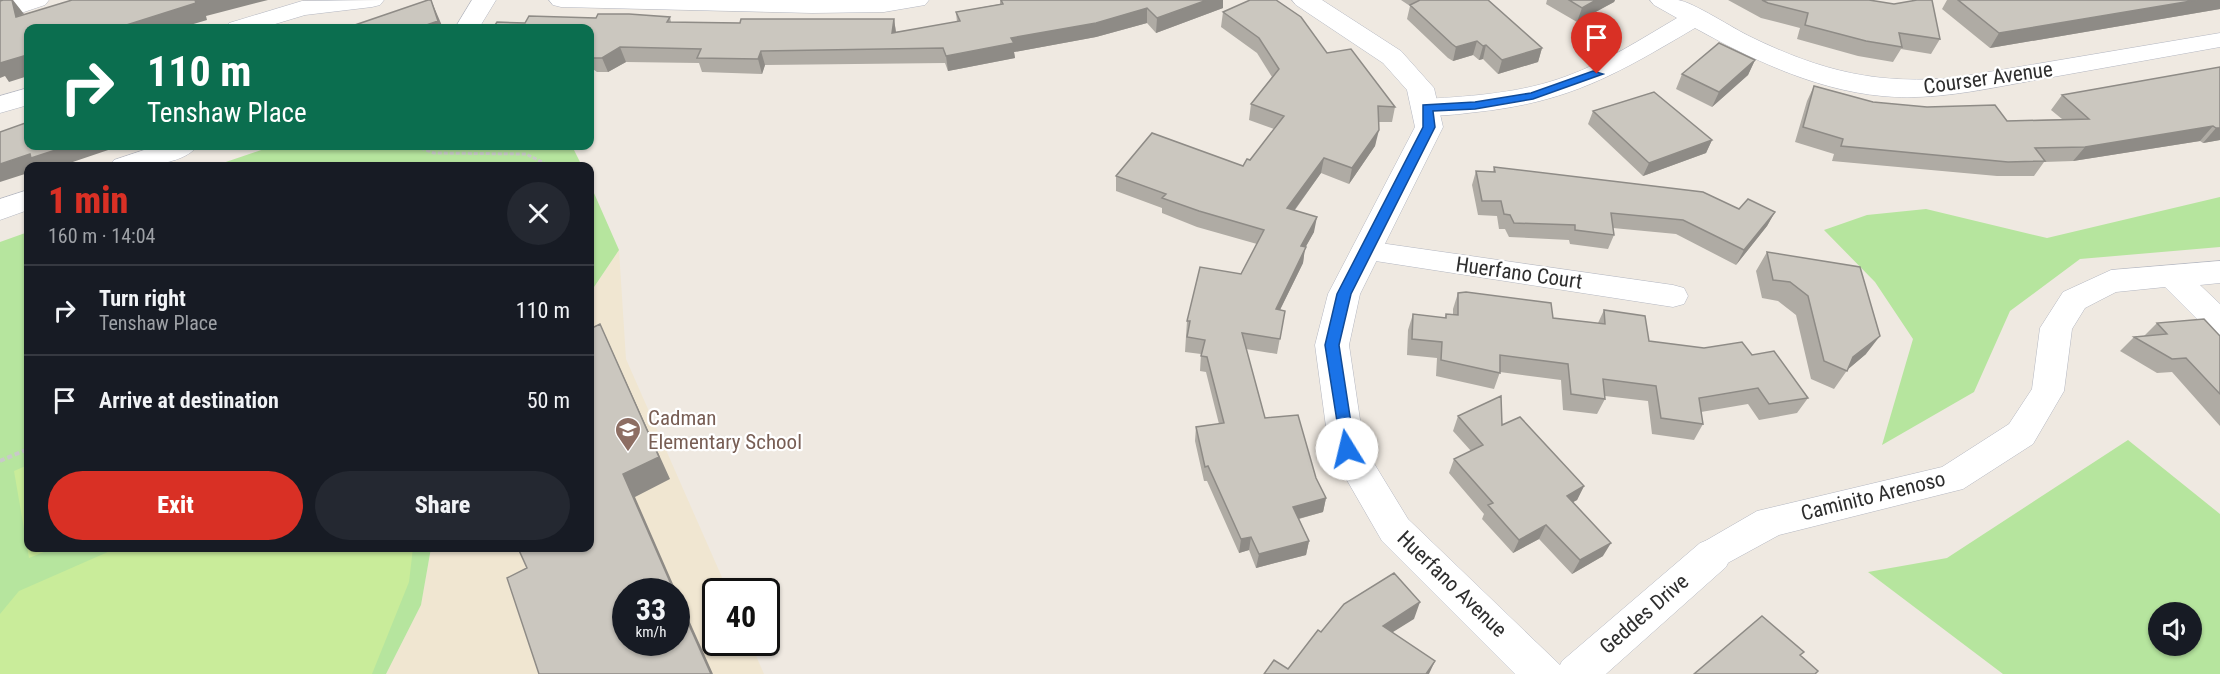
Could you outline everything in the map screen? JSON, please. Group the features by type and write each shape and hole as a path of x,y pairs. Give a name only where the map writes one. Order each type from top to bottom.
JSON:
{"street":[{"path":"0,13 37,0"},
{"path":"251,24 302,8 372,0"},
{"path":"469,24 484,0"},
{"path":"561,0 812,6 884,5 916,0"},
{"path":"1305,0 1392,57 1420,88 1427,107 1475,106 1533,96 1597,74 1695,18"},
{"name":"Courser Avenue","path":"1662,0 1753,50 1782,62 1851,82 1883,88 1945,88 2220,40"},
{"path":"0,105 24,97"},
{"name":"Huerfano Avenue","path":"1427,107 1429,127 1344,294 1332,345 1347,449 1395,530 1543,674"},
{"path":"136,162 171,150"},
{"path":"0,210 24,201"},
{"name":"Huerfano Court","path":"1366,251 1672,296"},
{"name":"Caminito Arenoso","path":"1713,555 1770,522 1951,479 2020,434 2048,391 2056,328 2074,300 2111,281 2220,272"},
{"path":"2171,275 2220,322"},
{"name":"Geddes Drive","path":"1576,674 1713,555"}],"path":[{"path":"426,150 434,153 526,154 542,162"},
{"path":"0,461 24,451"}],"shaded area":[{"name":"Cadman Elementary School","path":"619,250 626,359 722,578 702,578 702,656 756,656 764,674 386,674 421,605 430,552 594,552 594,287"}],"green space":[{"path":"261,150 574,150 580,162 226,162"},
{"path":"594,193 619,250 594,287"},
{"path":"2220,197 2220,247 2080,259 2010,311 1974,392 1882,445 1913,339 1875,282 1824,230 1867,215 1926,209 2047,238"},
{"path":"24,233 24,552 430,552 421,605 386,674 0,674 0,242"},
{"path":"2128,440 2220,514 2220,674 2003,674 1868,572 1947,558"},
{"path":"24,467 24,529 14,471"},
{"path":"28,552 44,552 29,558"},
{"path":"108,552 413,552 409,582 372,674 0,674 0,614 19,591"}],"building":[{"path":"12,0 16,17 72,0 195,0 196,3 130,24 24,24 24,56 0,63 0,1"},
{"path":"428,0 431,0 438,21 429,24 358,24"},
{"path":"1001,0 1207,0 1157,18 1147,8 1096,23 1011,38 1014,43 946,56 943,48 761,51 758,59 697,58 701,49 620,47 602,58 594,58 594,24 496,24 497,22 525,23 529,16 596,18 598,14 670,17 667,22 740,23 741,19 894,19 892,33 960,21 956,12 1003,4"},
{"path":"1250,0 1276,0 1301,17 1327,53 1351,49 1395,107 1378,106 1379,130 1352,168 1324,158 1287,208 1317,217 1301,246 1306,247 1276,309 1285,311 1280,339 1242,333 1265,418 1298,415 1316,478 1326,498 1293,507 1309,541 1259,554 1251,537 1241,539 1208,466 1205,467 1196,427 1224,423 1207,357 1201,356 1205,340 1187,337 1190,321 1187,321 1200,267 1241,274 1264,230 1162,198 1166,194 1116,176 1152,133 1243,166 1284,116 1251,104 1279,69 1259,38 1223,12"},
{"path":"1420,0 1488,0 1542,48 1502,60 1486,45 1483,46 1477,41 1456,47 1410,5"},
{"path":"1569,0 1596,0 1582,8"},
{"path":"1762,0 1869,0 1894,4 1932,0 1940,39 1899,33 1902,47 1866,41 1805,25 1808,13"},
{"path":"1958,0 2197,0 1999,33"},
{"path":"1719,43 1755,60 1719,92 1682,74"},
{"path":"2220,67 2220,128 2213,126 2085,147 2035,148 2045,161 2008,162 1841,146 1843,139 1803,127 1814,86 1873,102 1927,107 1995,105 2007,121 2089,119 2062,95"},
{"path":"1654,92 1712,140 1649,163 1593,111"},
{"path":"24,123 24,150 56,150 31,158 30,154 0,164 0,132"},
{"path":"1494,167 1703,192 1739,209 1748,199 1775,212 1744,250 1683,220 1611,213 1614,235 1575,230 1575,225 1514,223 1510,215 1504,214 1501,201 1482,201 1476,171 1495,172"},
{"path":"1767,252 1860,267 1880,336 1853,357 1847,371 1824,361 1808,296 1790,282 1773,280"},
{"path":"1466,292 1551,303 1553,318 1605,324 1604,310 1645,316 1649,341 1704,348 1742,342 1752,355 1774,351 1808,398 1769,404 1758,388 1699,398 1703,424 1661,418 1656,386 1603,379 1605,399 1571,394 1568,364 1500,355 1500,373 1441,360 1442,342 1412,339 1413,314 1446,318 1446,314 1458,315 1458,293"},
{"path":"2204,319 2220,336 2220,394 2186,358 2172,359 2134,337 2167,334 2157,323"},
{"path":"600,324 659,457 623,474 668,578 612,578 612,656 690,656 690,627 711,674 539,674 507,578 527,568 520,552 594,552 594,327"},
{"path":"1501,396 1502,425 1520,417 1584,486 1567,496 1611,543 1580,560 1546,525 1519,540 1488,505 1493,503 1454,459 1483,445 1458,416"},
{"path":"1394,573 1420,602 1383,626 1435,661 1426,674 1264,674 1274,660 1288,669 1318,630 1321,632 1344,604"},
{"path":"1762,616 1804,652 1800,655 1818,671 1815,674 1694,674"}],"place":[{"name":"Cadman Elementary School","path":"628,453"}],"route":[{"path":"1347,449 1332,345 1344,294 1429,127 1427,107 1475,106 1533,96 1597,74"}]}
